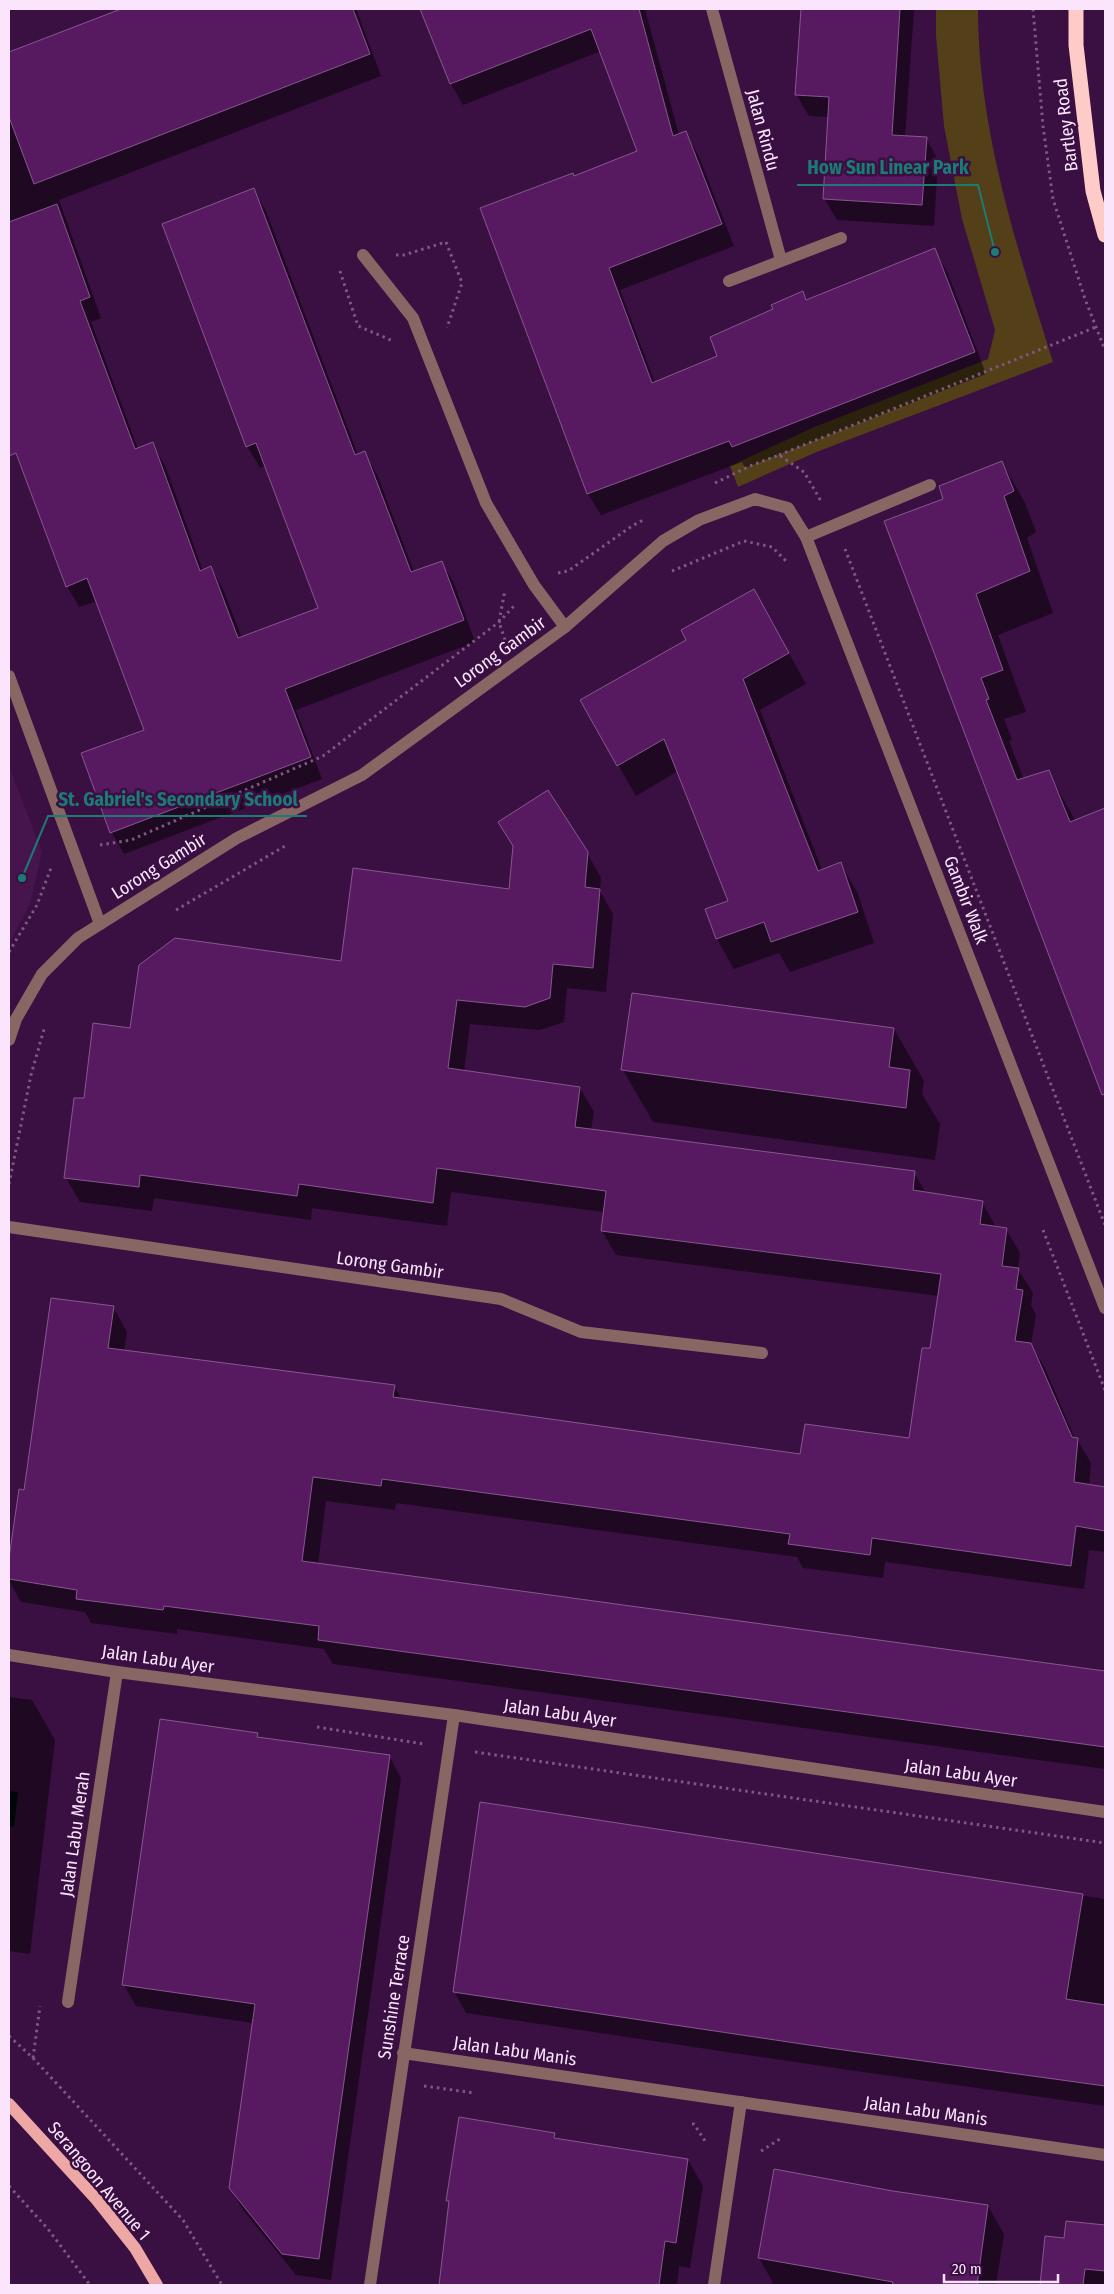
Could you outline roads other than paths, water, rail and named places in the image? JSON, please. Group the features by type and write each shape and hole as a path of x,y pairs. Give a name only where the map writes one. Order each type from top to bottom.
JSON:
{"highway":[{"name":"Bartley Road","path":"1076,9 1076,45 1093,190 1105,235"}],"main road":[{"name":"Serangoon Avenue 1","path":"9,2104 102,2206 135,2248 156,2285"}],"street":[{"name":"Jalan Rindu","path":"712,9 781,260"},
{"path":"729,281 841,238"},
{"name":"Lorong Gambir","path":"363,255 413,318 486,503 534,585 565,627"},
{"path":"806,537 930,486"},
{"name":"Lorong Gambir","path":"9,1040 16,1019 42,974 78,938 237,838 362,775 565,627 663,542 699,520 755,500 788,508"},
{"name":"Gambir Walk","path":"788,508 806,537 1105,1308"},
{"path":"9,676 100,924"},
{"name":"Lorong Gambir","path":"9,1227 501,1299 581,1332 762,1353"},
{"name":"Jalan Labu Ayer","path":"9,1654 117,1672 454,1715 1105,1812"},
{"name":"Jalan Labu Merah","path":"68,2002 117,1672"},
{"name":"Sunshine Terrace","path":"370,2285 454,1715"},
{"name":"Jalan Labu Manis","path":"403,2053 1105,2155"},
{"path":"714,2285 741,2102"}],"place":[{"name":"How Sun Linear Park","path":"995,252"},
{"name":"St. Gabriel's Secondary School","path":"22,878"}]}
